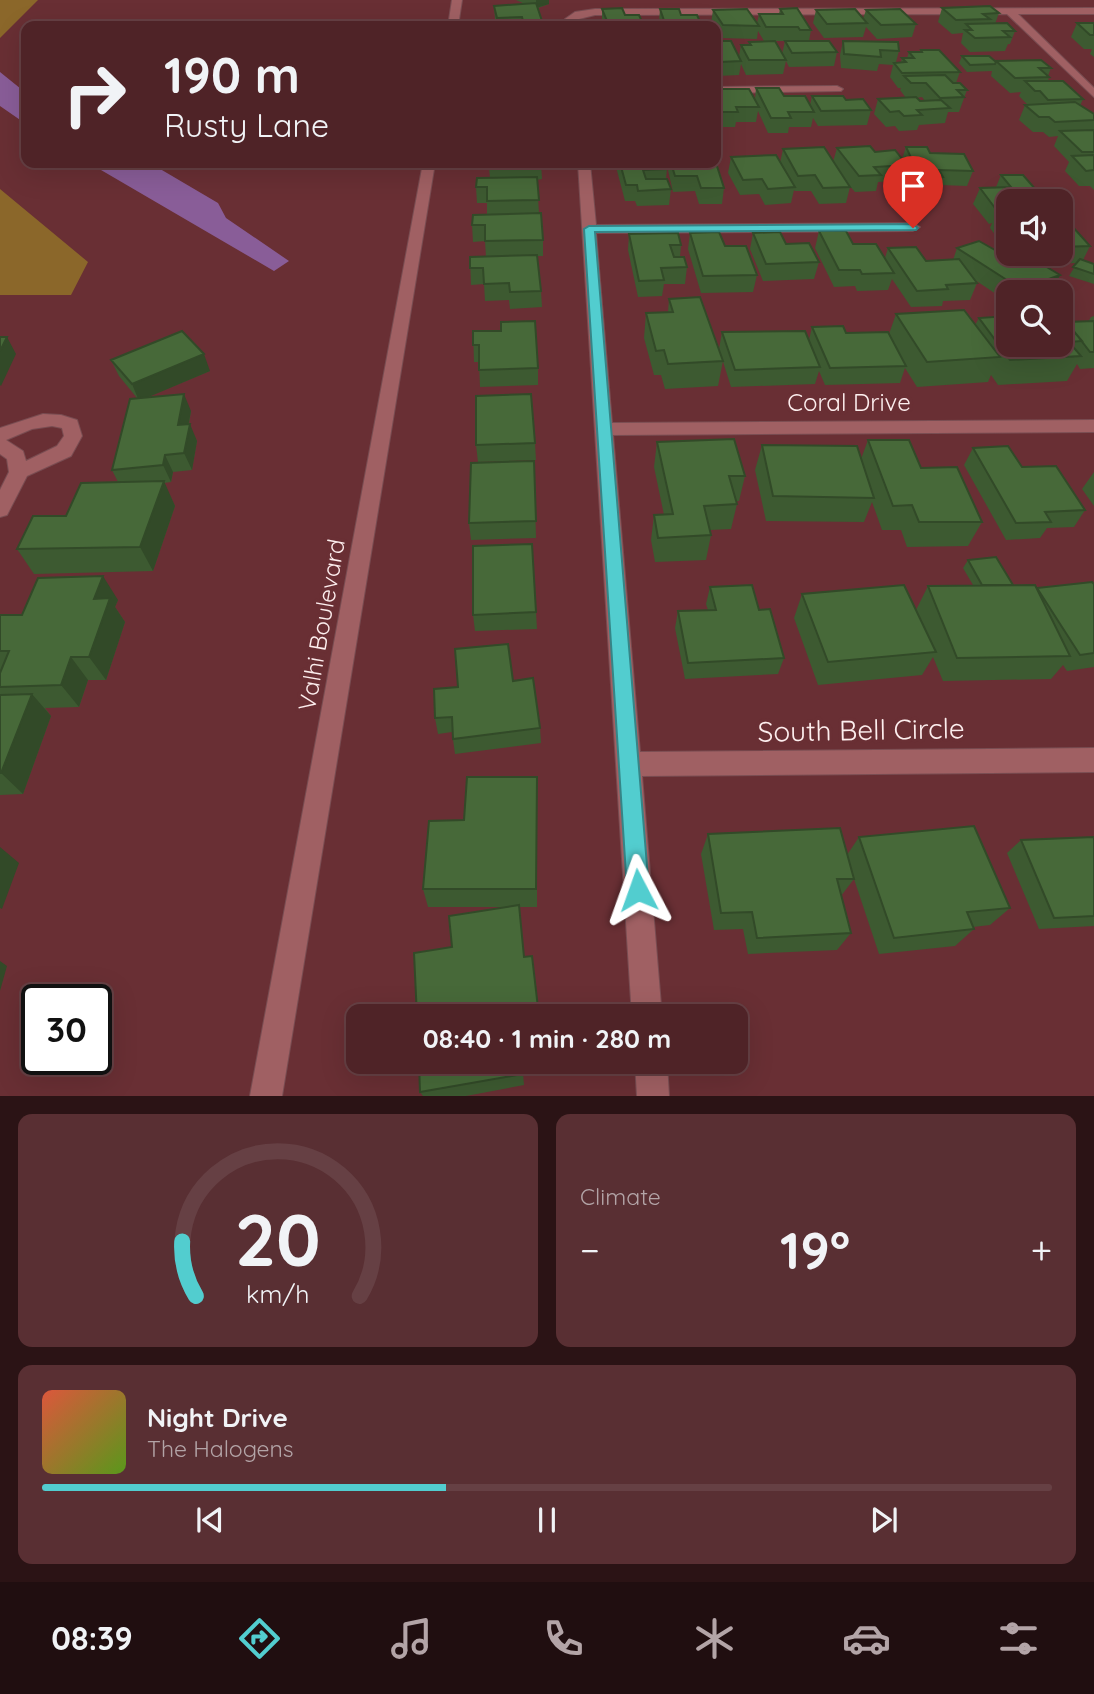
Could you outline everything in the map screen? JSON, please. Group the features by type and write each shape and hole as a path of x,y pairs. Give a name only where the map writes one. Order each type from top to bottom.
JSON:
{"street":[{"path":"454,21 457,0"},
{"path":"1009,11 1094,94"},
{"path":"570,21 578,14 595,12 1094,11"},
{"path":"721,90 837,89"},
{"name":"Valhi Boulevard","path":"266,1096 428,168"},
{"path":"584,168 646,1004"},
{"path":"589,229 913,228"},
{"path":"0,436 43,419 58,419 70,424 73,436 64,451 19,472"},
{"name":"Coral Drive","path":"603,429 1094,426"},
{"path":"0,445 16,456 19,472 0,510"},
{"name":"South Bell Circle","path":"629,764 1094,760"},
{"path":"652,1074 653,1096"}],"shaded area":[{"path":"0,0 38,0 0,38"},
{"path":"0,72 21,89 21,121 0,106"},
{"path":"98,168 158,168 218,203 226,218 289,261 274,271"},
{"path":"0,189 88,262 71,295 0,295"}],"building":[{"path":"536,3 542,21 523,21 522,17 497,18 494,6"},
{"path":"990,6 999,13 983,14 990,19 956,20 942,8"},
{"path":"622,8 625,15 639,15 642,21 607,21 602,9"},
{"path":"797,8 811,30 800,30 798,27 766,27 759,14 783,14 780,9"},
{"path":"660,9 679,9 681,15 697,15 700,21 664,21"},
{"path":"747,9 759,26 723,25 713,10"},
{"path":"855,9 867,23 827,24 816,10"},
{"path":"900,9 916,24 881,25 866,10"},
{"path":"1007,23 1015,31 1003,31 1010,37 975,38 965,30 972,30 966,24"},
{"path":"1077,23 1094,23 1094,35 1090,35"},
{"path":"721,41 731,41 741,61 721,62"},
{"path":"775,41 786,60 749,60 741,45 751,45 749,42"},
{"path":"785,41 829,41 837,52 792,53"},
{"path":"843,41 898,42 899,51 880,50 881,57 844,54"},
{"path":"921,50 939,50 960,72 902,73 894,63 906,62 902,58 914,58 909,52 922,52"},
{"path":"962,56 989,56 996,62 970,65"},
{"path":"1041,60 1051,68 1039,68 1049,77 1015,78 996,61"},
{"path":"945,75 953,83 960,83 967,90 957,90 964,97 940,98 926,83 911,83 904,76"},
{"path":"1025,81 1063,81 1083,99 1048,100"},
{"path":"756,88 779,88 784,96 805,96 814,112 788,112 791,118 771,118"},
{"path":"721,89 749,89 759,107 736,107 738,112 721,112"},
{"path":"812,96 863,99 871,110 821,111"},
{"path":"916,97 920,101 941,100 950,108 917,110 922,115 904,116 899,111 890,112 878,99"},
{"path":"1075,102 1094,114 1094,120 1055,122 1049,117 1039,117 1025,105"},
{"path":"1094,130 1094,152 1082,152 1060,131"},
{"path":"870,146 875,152 895,150 907,165 874,167 881,175 859,176 837,148"},
{"path":"824,147 850,187 823,188 815,175 798,176 783,149"},
{"path":"906,147 927,147 930,153 964,154 973,171 939,170 943,177 920,177"},
{"path":"776,155 795,187 768,189 762,179 743,180 731,157"},
{"path":"1094,155 1094,170 1086,171 1072,156"},
{"path":"621,168 666,168 643,170 646,179 667,179 671,189 638,191 637,185 626,185"},
{"path":"673,168 718,168 724,188 701,188 697,176 675,176"},
{"path":"1001,175 1023,175 1035,189 996,189 995,208 980,188 1011,187"},
{"path":"537,177 539,200 487,201 487,187 476,187 477,178"},
{"path":"541,213 543,240 485,241 485,225 472,225 473,215"},
{"path":"1073,227 1090,246 1073,247"},
{"path":"819,231 846,231 853,244 876,244 894,273 862,274 860,270 839,270"},
{"path":"719,232 725,246 746,246 757,275 703,276 690,233"},
{"path":"780,232 786,244 809,243 819,262 766,264 753,233"},
{"path":"678,233 681,245 670,245 674,257 684,257 687,267 661,268 664,280 639,281 629,234"},
{"path":"979,241 996,251 996,266 1045,266 1060,275 1046,280 1007,280 957,248"},
{"path":"916,247 926,261 959,259 977,283 946,285 948,289 917,291 888,248"},
{"path":"537,255 541,291 510,292 509,283 484,284 483,268 470,268 470,257"},
{"path":"1080,259 1094,264 1094,274 1073,267"},
{"path":"700,297 723,361 668,364 664,350 656,351 646,313 673,312 669,299"},
{"path":"964,310 996,352 996,357 1000,357 927,362 896,314"},
{"path":"996,317 996,341 979,318"},
{"path":"535,321 538,368 479,370 479,345 473,345 473,331 501,331 501,322"},
{"path":"1094,321 1094,352 1090,352 1073,330 1073,322"},
{"path":"843,326 846,333 888,332 906,366 830,368 812,327"},
{"path":"1073,330 1082,341 1073,342"},
{"path":"182,331 204,354 132,384 111,360"},
{"path":"805,331 820,367 735,370 722,332"},
{"path":"0,337 7,337 0,351"},
{"path":"1073,347 1081,356 1073,356"},
{"path":"1008,357 1063,357 1010,360"},
{"path":"184,394 178,425 190,424 184,453 165,455 163,465 112,470 130,399"},
{"path":"531,394 535,443 476,445 476,396"},
{"path":"734,439 745,476 729,476 737,504 704,506 711,535 658,538 654,515 673,514 657,442"},
{"path":"868,440 909,440 921,468 957,467 982,522 919,522 912,505 893,506"},
{"path":"762,445 857,446 874,498 773,496"},
{"path":"1008,446 1022,467 1056,466 1085,510 1045,512 1051,522 1016,523 973,448"},
{"path":"534,461 536,521 469,523 471,463"},
{"path":"164,481 140,547 17,549 33,516 66,516 81,483"},
{"path":"532,544 536,612 473,615 473,546"},
{"path":"996,557 1013,585 982,585 968,560"},
{"path":"103,576 94,599 110,598 89,657 71,657 61,685 0,687 0,673 9,651 0,651 0,615 22,615 38,578"},
{"path":"1092,582 1094,653 1080,655 1037,588"},
{"path":"752,585 759,610 770,609 784,658 688,663 678,611 716,610 710,587"},
{"path":"904,585 936,652 828,662 802,594"},
{"path":"1035,585 1070,656 957,658 928,586"},
{"path":"508,644 513,681 533,678 540,728 453,739 452,717 435,718 434,689 458,687 455,649"},
{"path":"32,694 1,773 0,773 0,695"},
{"path":"467,777 537,777 536,889 423,889 429,821 464,820"},
{"path":"974,826 1010,908 967,912 974,929 894,938 859,837"},
{"path":"840,828 854,879 837,879 851,933 757,938 752,912 721,913 708,834"},
{"path":"1094,837 1094,916 1054,918 1021,840"},
{"path":"519,905 524,957 532,956 538,1004 416,1004 414,953 452,947 449,916"},
{"path":"419,1074 523,1074 420,1092"}],"route":[{"path":"638,890 589,229 913,228"}]}
